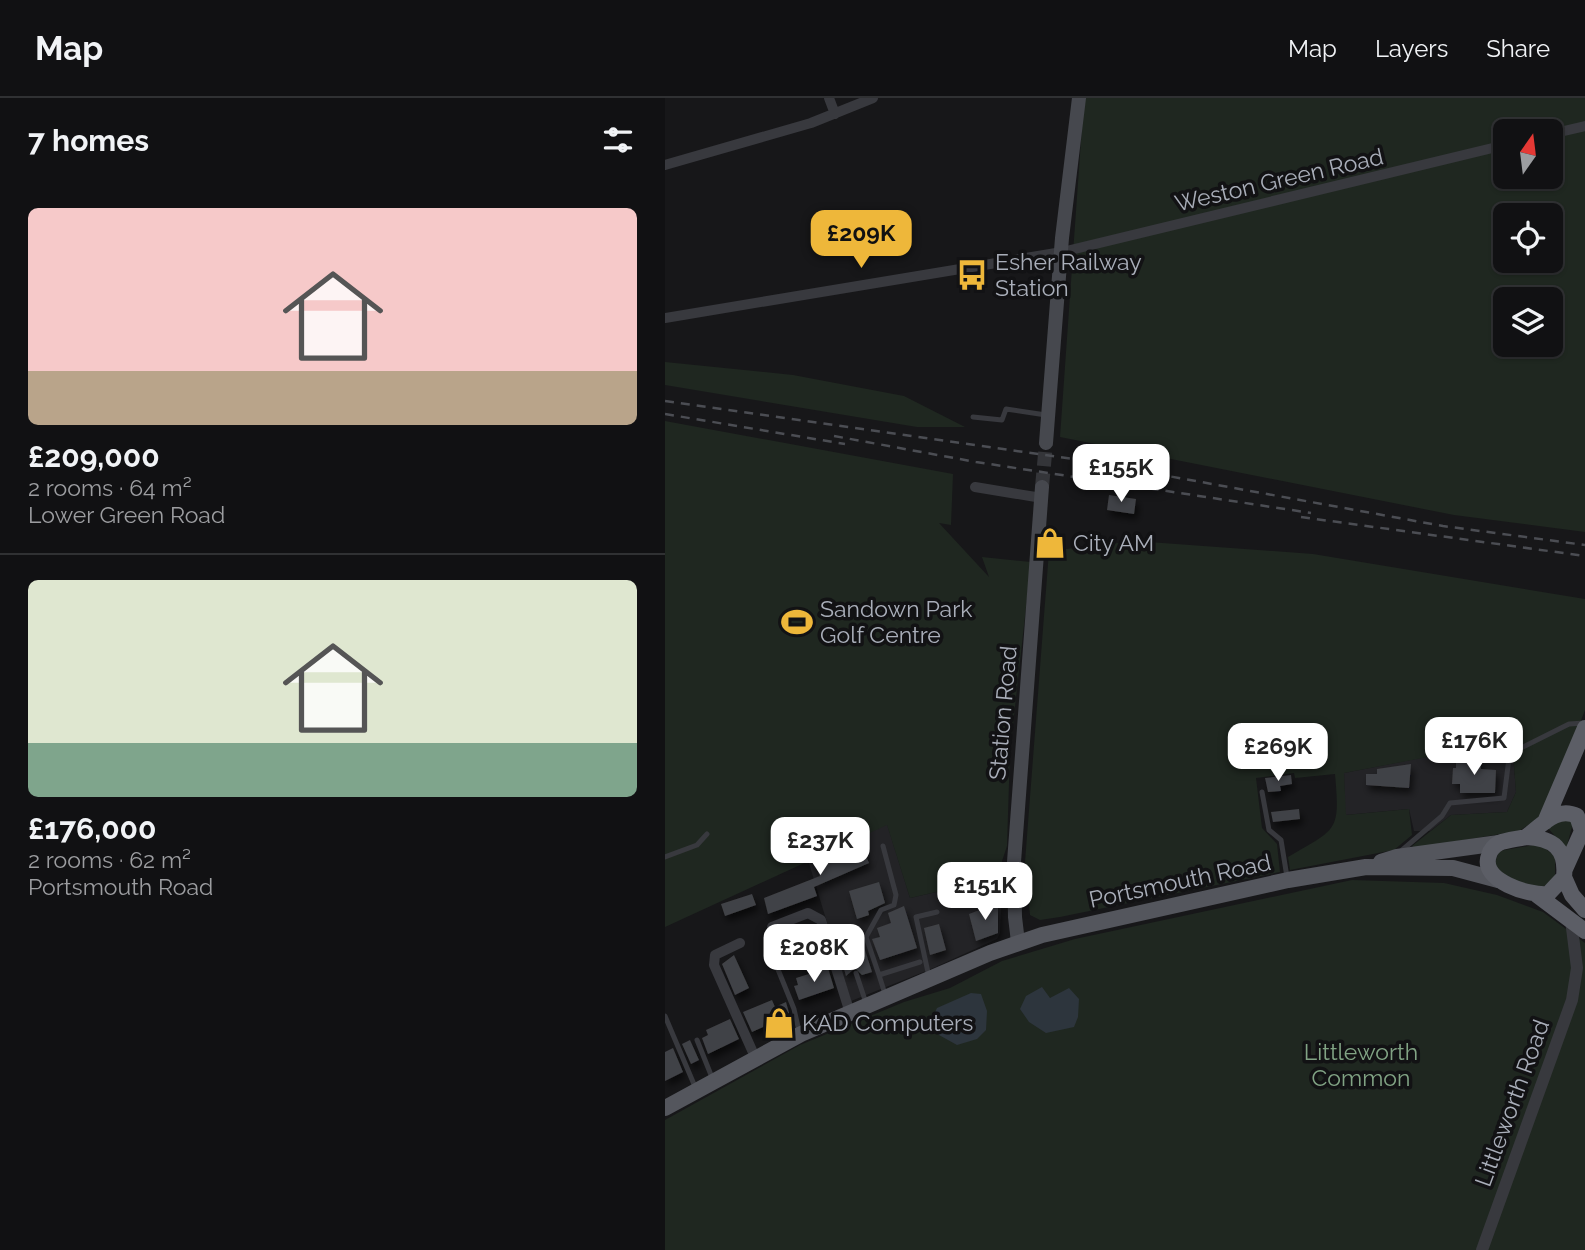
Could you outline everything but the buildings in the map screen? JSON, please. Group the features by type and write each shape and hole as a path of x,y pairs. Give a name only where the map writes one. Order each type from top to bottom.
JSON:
{"highway":[{"path":"1543,824 1575,757 1585,729"},
{"path":"1537,895 1555,890 1582,838 1582,824 1570,794 1575,757"},
{"path":"1526,837 1563,811 1580,818"},
{"path":"1585,909 1572,895 1556,845 1543,838 1526,837 1499,844 1491,850 1487,863 1490,872 1498,880 1537,895 1585,931"}],"main road":[{"path":"1046,443 1062,252 1079,98"},
{"name":"Station Road","path":"1019,942 1008,861 1042,492"},
{"name":"Portsmouth Road","path":"665,1108 801,1034 1019,942 1113,918 1288,880 1366,867 1397,857 1499,844"},
{"name":"Portsmouth Road","path":"1366,867 1454,868 1498,880"},
{"path":"1411,868 1458,876 1506,890 1567,917"}],"street":[{"path":"829,98 835,114"},
{"path":"665,165 835,114 873,98"},
{"path":"1563,131 1585,126"},
{"name":"Weston Green Road","path":"665,318 1062,252 1493,148"},
{"path":"975,487 1042,492"},
{"path":"772,927 808,913 821,920 850,1013"},
{"name":"Littleworth Road","path":"1567,917 1577,968"},
{"path":"740,943 719,951 713,960 755,1057"},
{"name":"Littleworth Road","path":"1482,1250 1571,1000 1577,968 1585,952"}],"lane":[{"path":"973,417 1002,420 1006,409 1049,415"},
{"path":"1397,857 1442,816 1450,803 1504,798 1509,758 1515,751 1569,724 1585,723"},
{"path":"1262,792 1269,830 1280,840 1288,880"},
{"path":"665,857 697,845 707,834"},
{"path":"883,846 897,895 894,905 881,910 866,937 886,998"},
{"path":"925,982 916,917 937,912"},
{"path":"846,930 845,940 850,955"},
{"path":"775,962 795,1009 801,1034"},
{"path":"879,975 920,962"},
{"path":"911,964 925,982"},
{"path":"856,973 867,1006"},
{"path":"665,1016 696,1089"},
{"path":"697,1040 713,1080"}],"shaded area":[{"path":"1512,740 1516,792 1507,812 1451,815 1430,831 1414,831 1409,809 1345,815 1344,773"},
{"path":"887,824 910,898 1002,877 1000,933 997,939 851,1001 808,860"},
{"path":"1042,987 1050,998 1069,988 1079,999 1078,1017 1074,1027 1046,1033 1029,1022 1020,1009 1026,996"},
{"path":"971,993 981,994 987,1011 986,1030 977,1039 957,1045 939,1035 931,1021 937,1008"}],"green space":[{"path":"1084,98 1585,98 1585,532 1454,515 1060,437"},
{"path":"665,362 793,375 904,396 965,427 917,427 665,385"},
{"path":"665,421 953,474 951,525 939,523 989,577 982,557 1031,562 1010,752 1007,846 1002,861 1002,877 910,898 887,825 665,927"},
{"path":"1135,541 1313,554 1585,599 1585,710 1548,806 1536,820 1519,831 1414,848 1412,846 1451,815 1507,812 1516,792 1512,741 1344,773 1346,815 1409,809 1412,835 1394,850 1290,870 1288,857 1326,833 1336,818 1335,774 1295,778 1294,773 1256,778 1262,828 1277,844 1280,872 1060,917 1040,920 1030,915 1025,862 1049,551"},
{"path":"1565,817 1573,823 1566,849 1548,828"},
{"path":"1539,844 1555,856 1555,877 1543,887 1517,881 1494,866 1499,851"},
{"name":"Littleworth Common","path":"1352,880 1444,883 1497,895 1543,912 1585,943 1585,1250 665,1250 665,1120 800,1045 904,1002 950,988 1002,961 1075,939"}],"tunnel":[{"path":"1042,487 1046,443"}],"railway":[{"path":"665,401 1080,460 1443,526 1585,545"},
{"path":"665,414 845,444"},
{"path":"834,436 976,462 1311,513"},
{"path":"1301,517 1585,556"}],"place":[{"name":"Esher Railway Station","path":"972,275"},
{"name":"City AM","path":"1050,543"},
{"name":"Sandown Park Golf Centre","path":"797,622"},
{"name":"KAD Computers","path":"779,1023"}]}
